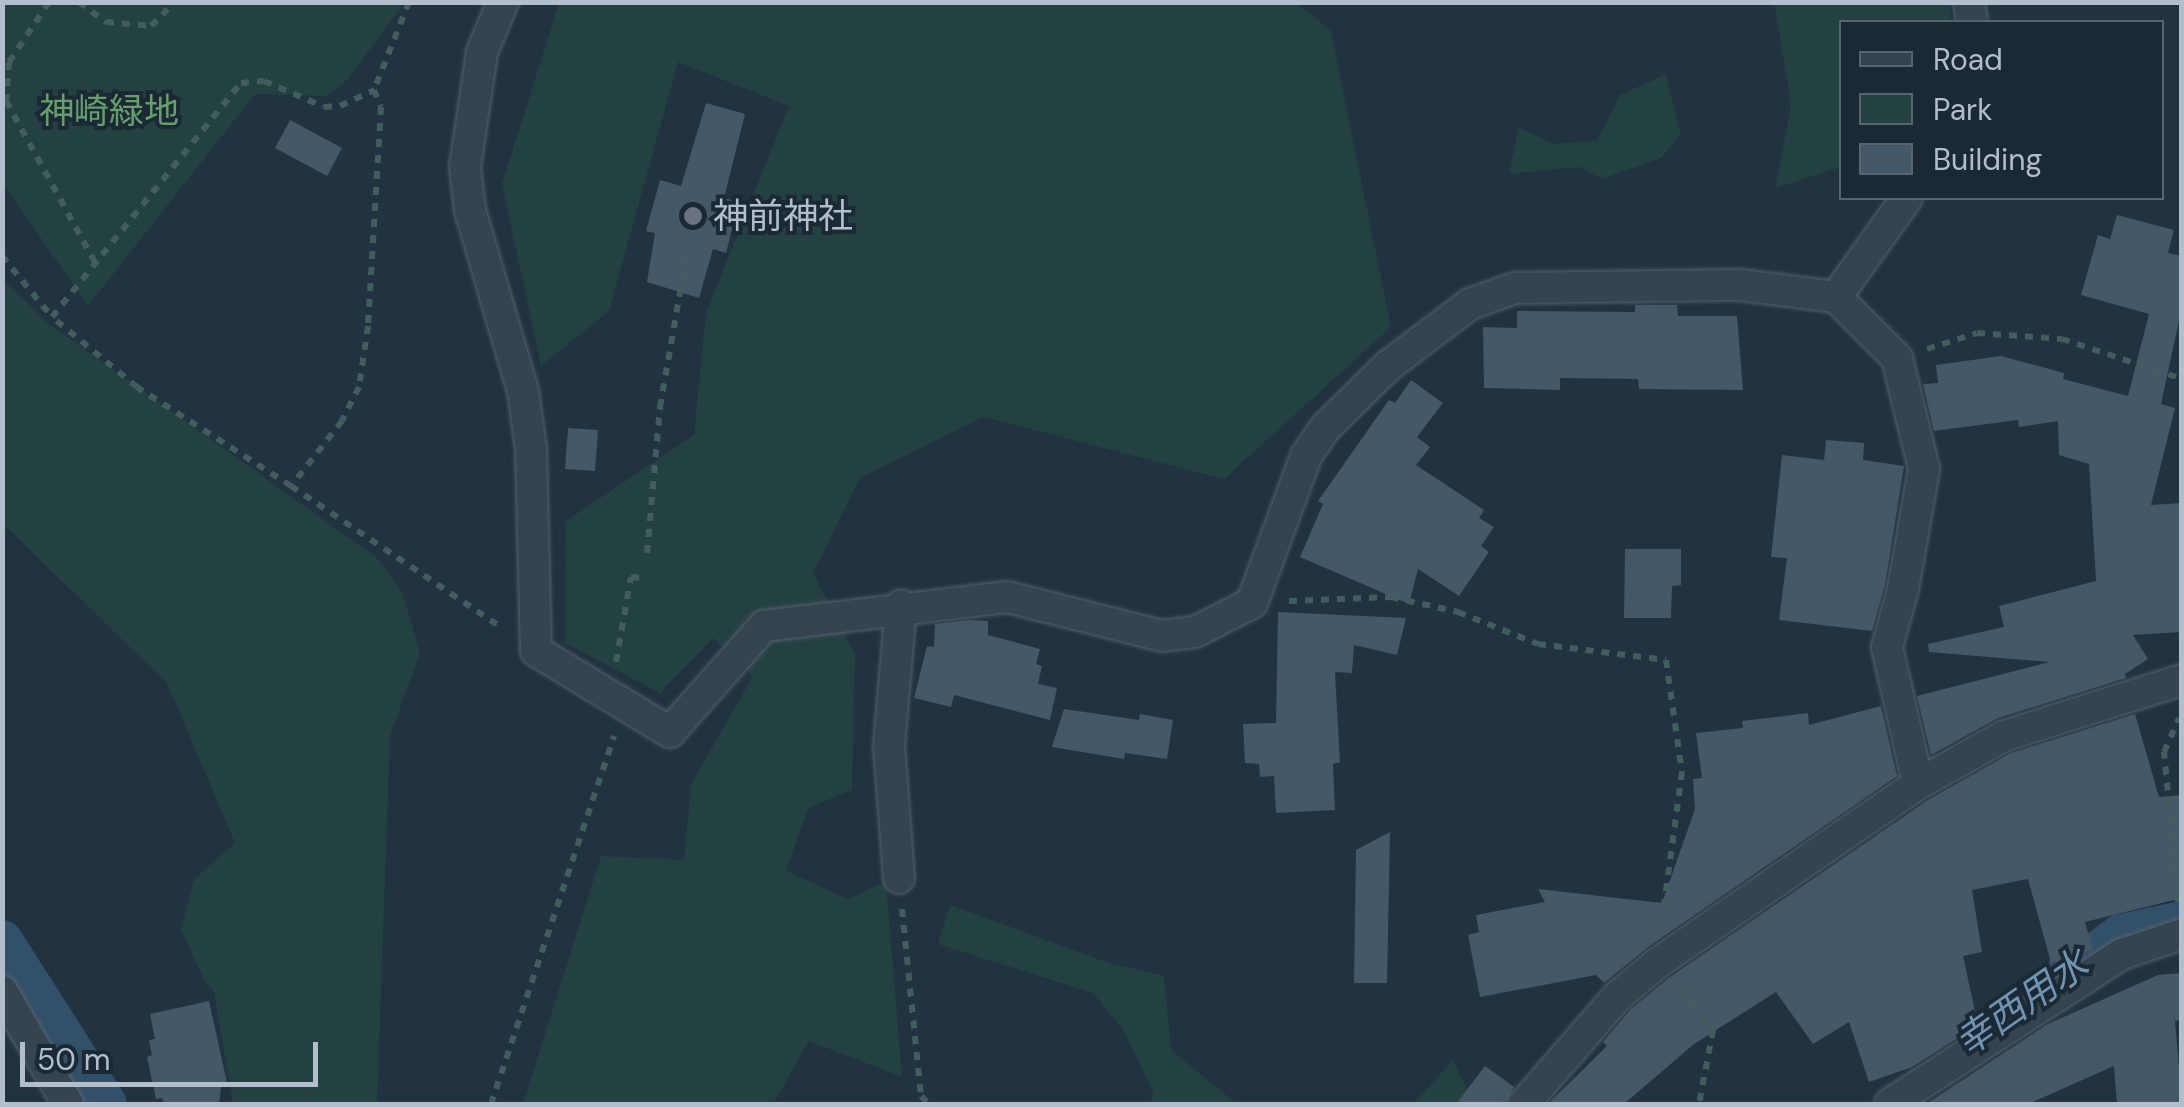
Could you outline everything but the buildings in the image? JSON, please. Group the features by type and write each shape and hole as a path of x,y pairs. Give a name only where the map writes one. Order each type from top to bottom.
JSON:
{"street":[{"path":"503,2 482,52 465,167 470,210 523,391 531,449 536,651 670,732 764,626 901,606 1007,596 1162,636 1195,632 1252,603 1306,456 1325,428 1388,366 1470,304 1515,288 1741,285 1836,297 1897,358 1924,469 1903,590 1886,647 1918,784"},
{"path":"1836,297 1906,200"},
{"path":"899,878 889,746 901,606"},
{"path":"1524,1104 1618,996 1659,962 1918,784 2004,736 2182,680"},
{"path":"1890,1104 2122,954 2180,924"},
{"path":"2,991 68,1104"}],"path":[{"path":"48,2 10,62 6,101 96,262"},
{"path":"79,2 106,22 152,26 175,2"},
{"path":"290,486 342,421 359,386 368,326 381,108 374,90 409,2"},
{"path":"52,317 241,83 264,81 324,106 340,106 374,90"},
{"path":"2,256 52,317 138,387 536,651"},
{"path":"647,553 660,408 686,258"},
{"path":"1897,358 1977,333 2062,340 2182,378"},
{"path":"614,674 631,577 642,578"},
{"path":"1252,603 1391,597 1458,612 1538,644 1666,660 1682,772 1664,884 1659,962 1713,1030 1699,1104"},
{"path":"490,1104 624,706"},
{"path":"2180,924 2164,752 2182,712"},
{"path":"899,878 921,1096 928,1104"}],"green space":[{"path":"1296,2 1331,31 1391,327 1224,479 984,417 860,478 813,573 855,655 852,790 808,808 786,871 848,899 886,881 902,1077 809,1041 773,1104 523,1104 601,856 684,860 691,784 753,676 713,638 660,693 565,643 566,521 694,435 706,314 789,106 678,62 609,311 541,366 502,184 559,3"},
{"name":"神崎緑地","path":"2,3 404,3 348,79 327,96 255,94 88,306 3,184"},
{"path":"1774,3 1949,3 1951,20 1839,20 1839,168 1775,188 1791,105"},
{"path":"1666,74 1681,134 1661,158 1602,179 1579,167 1509,174 1518,127 1554,144 1597,140 1620,95"},
{"path":"2,278 48,323 377,558 402,592 420,653 390,736 377,1104 233,1104 214,992 204,980 181,930 194,879 235,843 167,683 3,524"},
{"path":"950,905 1109,963 1164,976 1171,1050 1237,1104 1151,1104 1153,1092 1124,1031 1093,993 938,944"},
{"path":"1453,1059 1473,1104 1414,1104"}],"waterway":[{"name":"幸西用水","path":"2054,984 2121,935 2182,922"},
{"name":"幸西用水","path":"2,941 106,1104"}],"place":[{"name":"神前神社","path":"693,216"}]}
